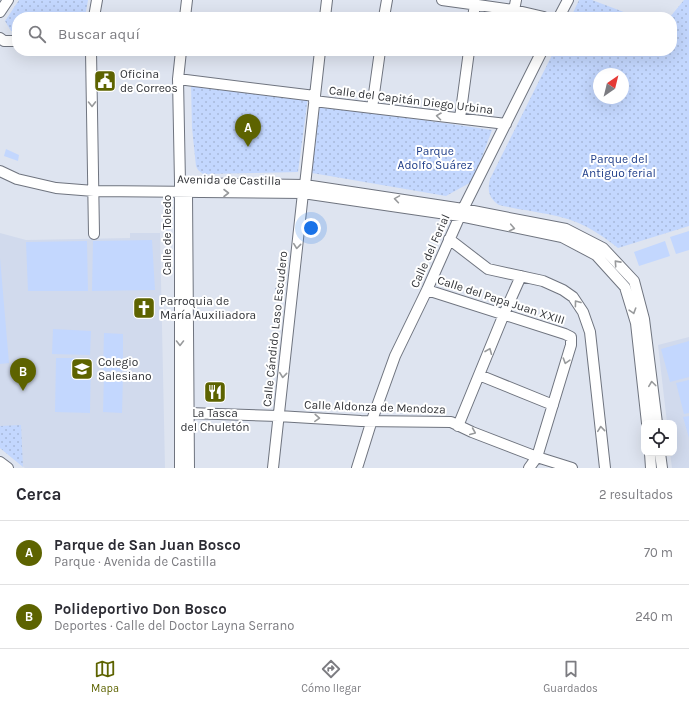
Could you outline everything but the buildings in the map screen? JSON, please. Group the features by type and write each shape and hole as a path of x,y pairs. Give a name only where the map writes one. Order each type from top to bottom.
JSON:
{"street":[{"path":"0,12 8,0"},
{"path":"95,12 97,0"},
{"path":"186,12 187,0"},
{"path":"326,12 327,0"},
{"path":"385,12 387,0"},
{"path":"442,0 475,5 515,5 532,12"},
{"path":"562,12 568,0"},
{"path":"474,12 475,5"},
{"path":"0,38 4,41 12,41"},
{"path":"91,56 94,234"},
{"name":"Calle de Toledo","path":"180,56 178,79 189,468"},
{"name":"Calle Cándido Laso Escudero","path":"273,468 319,56"},
{"path":"372,108 379,56"},
{"path":"460,118 468,56"},
{"name":"Calle del Ferial","path":"361,467 372,420 395,356 427,290 461,213 540,56"},
{"name":"Calle del Capitán Diego Urbina","path":"178,79 314,98 372,108 506,124"},
{"name":"Avenida de Castilla","path":"0,172 17,179 56,188 94,191 304,189 461,213"},
{"name":"Calle de Toledo","path":"180,468 182,189"},
{"path":"461,213 562,237 596,255 625,287 636,323 646,420"},
{"path":"461,213 566,229 603,248 634,281 644,319 657,420"},
{"path":"450,239 488,270 543,281 563,290 573,297 584,312 590,332 605,468"},
{"path":"458,426 521,276"},
{"name":"Calle del Papa Juan XXIII","path":"427,290 566,334 571,337 571,345 553,405 536,457 529,468"},
{"path":"479,375 553,405"},
{"name":"Calle Aldonza de Mendoza","path":"188,413 361,421 451,422 472,432 536,457 570,468"},
{"path":"650,456 651,468"},
{"path":"660,456 662,468"},
{"path":"0,462 8,468"}],"shaded area":[{"name":"Colegio Salesiano","path":"0,233 26,240 130,238 130,233 160,233 165,468 25,468 0,448"},
{"path":"689,337 689,468 672,468 670,456 677,456 677,420 667,420 658,345"}],"green space":[{"path":"19,0 88,0 86,12 12,12 12,31 5,21"},
{"path":"579,0 592,0 624,12 573,12"},
{"name":"Parque del Antiguo ferial","path":"684,0 689,0 689,226 618,248 607,239 577,222 499,205 491,197 489,187 490,179 552,56 677,56 677,12 674,12"},
{"path":"191,83 308,97 298,172 203,174 198,170 196,166 192,128"},
{"name":"Parque Adolfo Suárez","path":"320,105 492,130 473,181 446,196 312,173"},
{"path":"6,149 19,155 18,161 4,156"},
{"path":"689,231 689,250 676,254 670,237"},
{"path":"152,240 155,290 92,291 93,241"},
{"path":"87,241 88,291 28,291 26,242"},
{"path":"665,241 670,256 639,266 634,252"},
{"path":"0,258 9,363 0,364"},
{"path":"53,329 91,331 90,355 52,354"},
{"path":"104,333 123,334 123,371 103,371"},
{"path":"689,341 689,377 670,382 661,349"},
{"path":"56,358 91,358 90,413 55,412"},
{"path":"104,375 123,376 122,413 103,412"},
{"path":"689,380 689,413 684,414 676,383"},
{"path":"689,416 689,438 683,417"},
{"path":"21,425 23,467 0,448 0,426"}],"water":[{"path":"276,288 282,288 281,299 276,299"}],"place":[{"name":"Oficina de Correos","path":"105,81"},
{"name":"Parque de San Juan Bosco","path":"248,147"},
{"name":"Parroquia de María Auxiliadora","path":"144,308"},
{"name":"Colegio Salesiano","path":"82,369"},
{"name":"Polideportivo Don Bosco","path":"23,391"},
{"name":"La Tasca del Chuletón","path":"215,392"}]}
